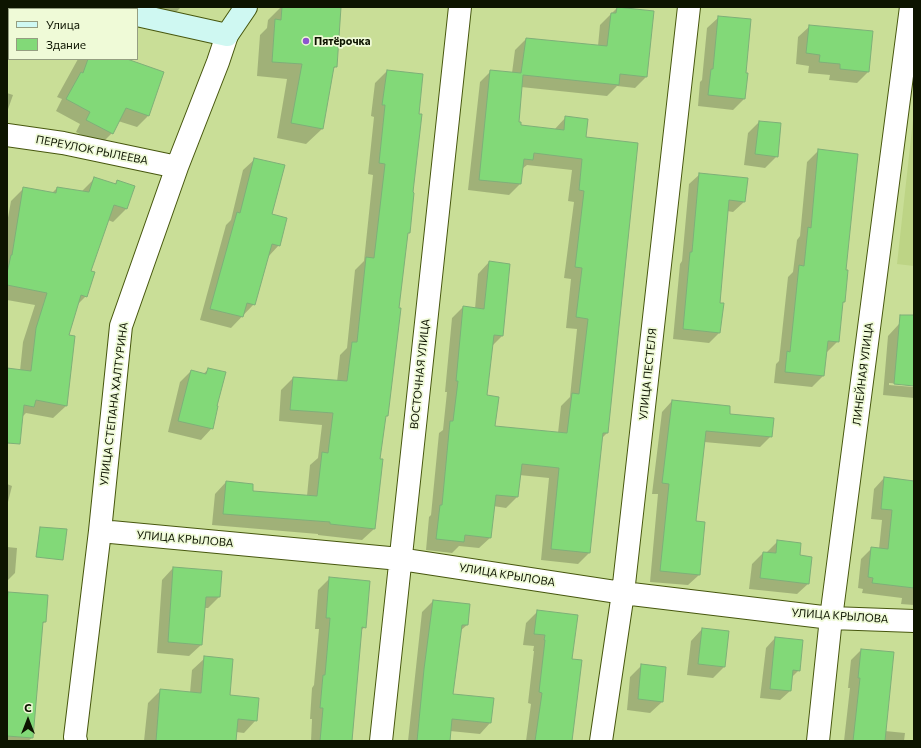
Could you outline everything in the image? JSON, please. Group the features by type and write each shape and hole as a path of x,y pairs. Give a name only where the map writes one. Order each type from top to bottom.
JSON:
{"street":[{"path":"138,15 227,35 246,7"},
{"name":"ВОСТОЧНАЯ УЛИЦА","path":"381,741 460,7"},
{"name":"УЛИЦА ПЕСТЕЛЯ","path":"601,741 623,592 690,7"},
{"name":"ЛИНЕЙНАЯ УЛИЦА","path":"818,741 831,618 911,7"},
{"name":"УЛИЦА СТЕПАНА ХАЛТУРИНА","path":"76,741 75,737 100,531 121,326 177,167 227,35"},
{"name":"ПЕРЕУЛОК РЫЛЕЕВА","path":"8,139 63,143 177,167"},
{"name":"УЛИЦА КРЫЛОВА","path":"100,531 400,559 623,592 831,618 914,621"}],"shaded area":[{"path":"914,111 914,266 897,264"}],"building":[{"name":"Пятёрочка","path":"282,7 341,7 337,67 334,67 323,129 291,123 302,64 272,62 275,19 281,20"},
{"path":"617,7 654,11 647,77 620,74 619,85 523,75 519,122 521,122 521,125 564,130 565,116 588,119 586,137 638,143 608,433 603,433 590,553 551,549 559,468 522,464 518,497 496,495 491,538 465,535 464,542 436,539 440,505 442,505 450,421 453,421 458,381 456,381 463,306 484,309 489,261 510,264 503,336 494,335 487,395 499,397 495,426 567,433 572,393 579,394 588,319 576,317 582,268 575,267 584,191 579,190 582,159 534,153 533,160 524,159 521,184 479,180 490,70 521,73 526,38 607,46 611,13 616,13"},
{"path":"718,16 751,19 745,99 708,95 711,69 713,69"},
{"path":"809,25 873,31 869,72 840,69 840,64 819,62 820,55 806,53"},
{"path":"88,60 130,60 164,72 149,116 126,108 113,134 86,120 90,112 66,99 81,72 83,73"},
{"path":"387,70 423,74 419,114 422,114 410,233 408,233 388,416 386,416 380,459 383,459 375,529 330,524 330,522 223,514 226,481 253,484 253,491 317,496 322,452 328,453 333,413 290,410 293,377 347,381 352,342 357,342 366,257 374,258 385,164 379,163 385,105 382,105"},
{"path":"759,121 781,123 778,157 755,154"},
{"path":"818,149 858,154 846,270 848,270 845,302 843,302 839,342 828,341 824,376 785,372 787,351 790,352 799,265 804,266 808,227 811,228"},
{"path":"254,158 285,165 272,214 287,218 280,246 272,244 255,305 247,303 243,317 210,309 237,212 240,213"},
{"path":"699,173 748,178 745,202 729,200 720,303 724,303 720,333 683,329"},
{"path":"94,177 116,184 117,180 135,186 127,209 114,205 91,271 95,272 87,297 81,295 69,335 75,336 67,406 36,400 34,407 24,405 20,444 7,443 7,368 31,371 36,328 47,293 7,285 7,273 12,255 23,187 56,193 57,187 89,192"},
{"path":"900,315 914,315 914,386 894,384"},
{"path":"208,368 226,372 217,406 213,429 178,421 191,370 206,374"},
{"path":"672,400 730,406 730,414 774,418 772,437 706,431 696,521 705,522 700,575 660,571 669,484 662,483"},
{"path":"884,477 914,481 914,588 872,583 873,578 868,577 871,547 888,549 892,510 881,509"},
{"path":"40,527 67,529 63,560 36,557"},
{"path":"777,540 801,543 800,555 812,557 809,584 760,578 763,552 776,553"},
{"path":"173,567 222,571 220,597 206,597 202,645 168,642"},
{"path":"329,577 370,581 366,628 362,627 352,741 320,741 323,708 320,708 323,675 325,675 330,618 326,618"},
{"path":"8,592 48,595 46,622 43,622 33,738 7,736"},
{"path":"433,600 470,604 468,625 462,625 453,694 494,698 491,723 452,719 450,741 417,741"},
{"path":"537,610 578,615 572,659 582,660 572,741 535,741 542,693 539,692 545,640 545,635 534,634"},
{"path":"702,628 729,631 725,667 698,664"},
{"path":"775,637 803,640 800,671 793,670 791,691 770,689"},
{"path":"861,649 894,652 885,741 853,741 860,678 858,678"},
{"path":"204,656 233,659 230,695 259,698 257,721 238,719 236,741 156,741 160,689 201,693"},
{"path":"641,664 666,667 663,702 638,699"}],"place":[{"name":"Пятёрочка","path":"306,41"}]}
